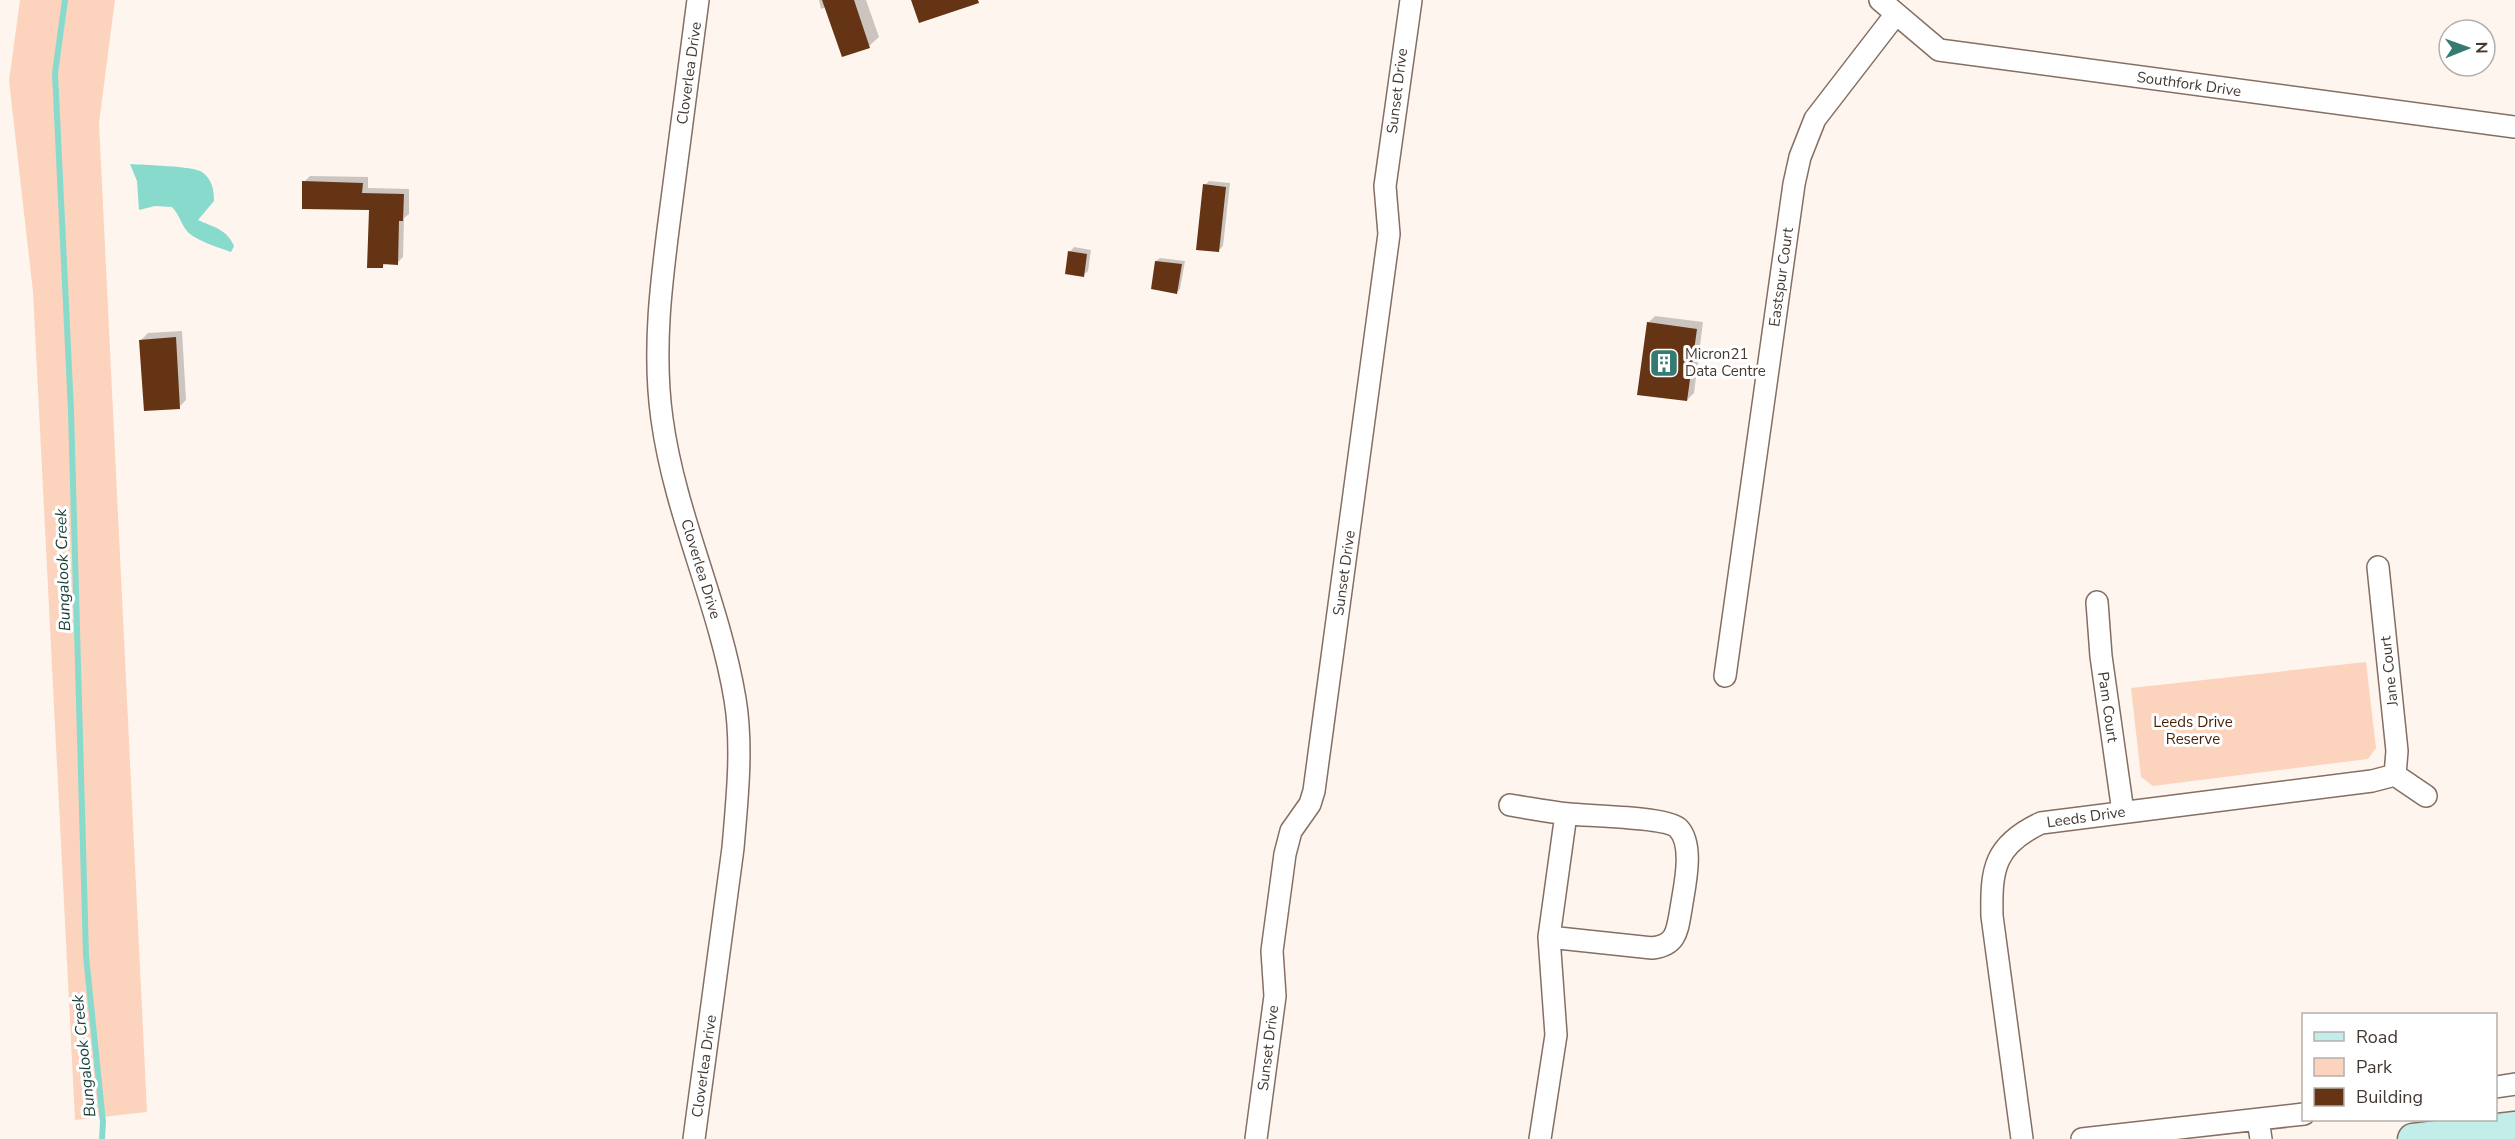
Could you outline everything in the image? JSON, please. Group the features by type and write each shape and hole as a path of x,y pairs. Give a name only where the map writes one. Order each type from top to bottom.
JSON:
{"main road":[{"path":"2413,1139 2515,1127"}],"street":[{"name":"Cloverlea Drive","path":"694,1139 732,848 737,803 738,753 735,702 726,654 671,468 662,418 658,375 661,291 698,0"},
{"name":"Sunset Drive","path":"1256,1139 1275,996 1272,951 1285,854 1291,831 1310,804 1316,779 1389,234 1385,186 1411,0"},
{"name":"Southfork Drive","path":"1888,7 1939,50 2515,127"},
{"name":"Eastspur Court","path":"1725,676 1794,184 1800,157 1815,119 1888,7"},
{"name":"Jane Court","path":"2378,567 2397,751 2395,775"},
{"name":"Pam Court","path":"2097,602 2101,656 2123,812"},
{"path":"2395,775 2426,796"},
{"name":"Leeds Drive","path":"2022,1139 1992,916 1992,882 1997,862 2007,846 2024,831 2041,823 2372,781 2395,775"},
{"path":"1510,805 1661,822 1678,829 1688,854 1677,929 1673,940 1664,946 1652,948 1549,937"},
{"path":"1540,1139 1556,1035 1549,937 1566,813"},
{"path":"2497,1087 2515,1084"},
{"path":"2082,1139 2259,1129 2302,1115"}],"green space":[{"path":"20,0 115,0 99,123 147,1112 75,1120 33,292 9,81"},
{"name":"Leeds Drive Reserve","path":"2366,662 2376,748 2368,759 2153,786 2141,777 2131,688"}],"water":[{"path":"130,164 189,168 202,172 212,185 214,201 198,220 219,229 228,236 234,246 231,252 195,238 185,228 172,207 155,206 139,210 137,181"}],"building":[{"path":"822,0 854,0 870,48 842,57"},
{"path":"911,0 978,0 979,3 919,23"},
{"path":"302,181 363,183 362,193 404,194 403,221 399,221 398,265 383,264 383,268 367,268 369,210 302,209"},
{"path":"1203,184 1226,187 1219,252 1196,250"},
{"path":"1068,251 1087,254 1084,277 1065,274"},
{"path":"1155,261 1182,264 1177,294 1151,289"},
{"name":"Micron21 Data Centre","path":"1647,322 1697,329 1687,401 1637,395"},
{"path":"176,337 180,409 144,411 139,340"}],"waterway":[{"name":"Bungalook Creek","path":"65,0 55,73 71,411 86,956 103,1122 102,1139"}],"place":[{"name":"Micron21 Data Centre","path":"1664,363"}]}
